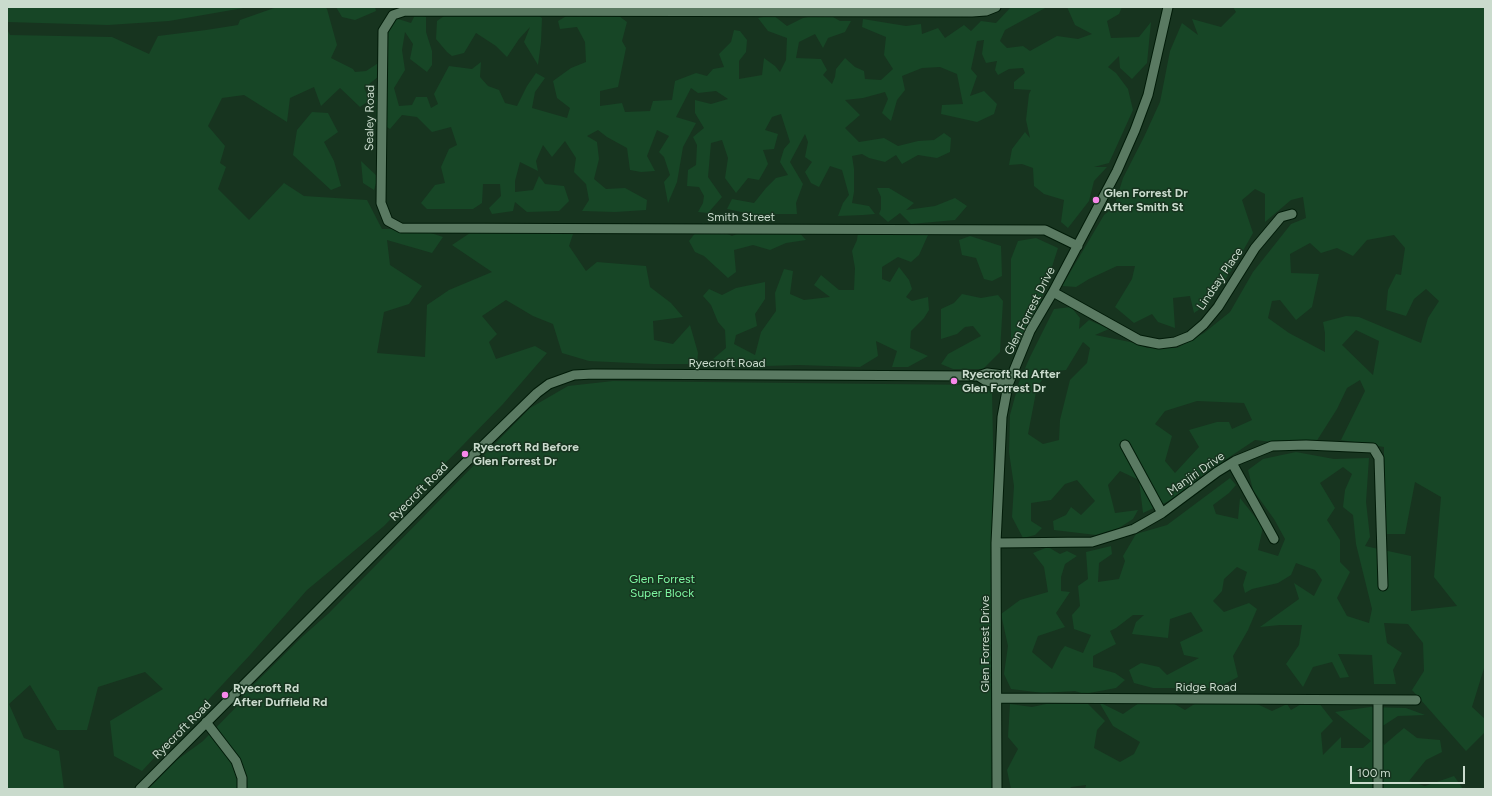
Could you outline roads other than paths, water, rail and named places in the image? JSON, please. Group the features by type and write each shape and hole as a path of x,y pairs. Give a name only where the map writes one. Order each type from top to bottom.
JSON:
{"street":[{"name":"Sealey Road","path":"401,228 388,221 381,203 383,30 393,15 405,11 972,12 986,11 996,7"},
{"name":"Glen Forrest Drive","path":"997,789 996,543 1002,417 1009,380 1030,331 1078,246 1117,171 1135,130 1148,95 1168,7"},
{"name":"Lindsay Place","path":"1053,292 1139,340 1159,344 1175,342 1190,336 1204,324 1218,307 1255,248 1281,217 1292,214"},
{"name":"Smith Street","path":"401,228 1045,230 1078,246"},
{"name":"Ryecroft Road","path":"140,789 469,459 537,393 549,384 574,376 593,374 978,376 986,381 1009,380"},
{"path":"1125,445 1162,513"},
{"name":"Manjiri Drive","path":"996,543 1092,542 1134,529 1162,513 1217,472 1232,463 1272,446 1373,448 1379,458 1383,586"},
{"path":"1232,463 1274,539"},
{"name":"Ridge Road","path":"997,698 1416,700"},
{"path":"1378,700 1378,789"},
{"path":"206,722 236,761 242,778 242,789"}],"place":[{"name":"Glen Forrest Dr After Smith St","path":"1096,200"},
{"name":"Ryecroft Rd After Glen Forrest Dr","path":"954,381"},
{"name":"Ryecroft Rd Before Glen Forrest Dr","path":"465,454"},
{"name":"Ryecroft Rd After Duffield Rd","path":"225,695"}],"park label":[{"name":"Glen Forrest Super Block","path":"662,586"}]}
